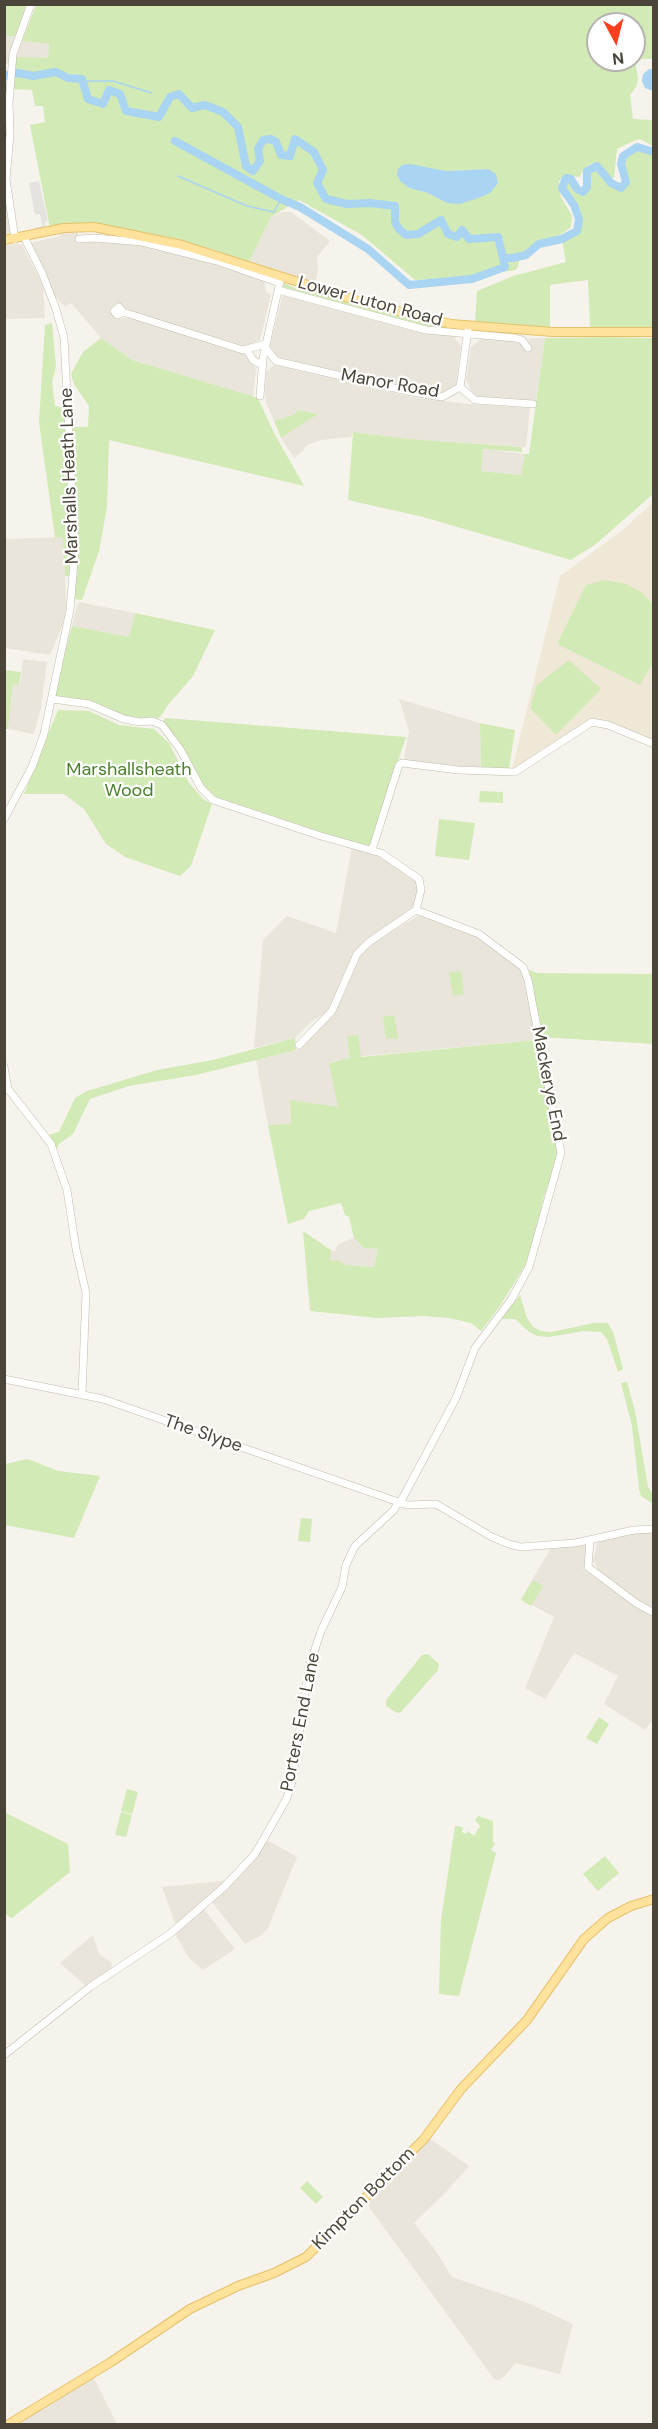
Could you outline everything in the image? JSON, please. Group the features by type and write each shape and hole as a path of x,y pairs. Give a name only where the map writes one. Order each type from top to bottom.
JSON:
{"main road":[{"name":"Lower Luton Road","path":"4,240 64,228 94,227 191,248 280,283 468,331 654,332"},
{"name":"Kimpton Bottom","path":"9,2424 111,2362 190,2309 238,2286 274,2274 306,2257 424,2139 461,2089 527,2020 584,1939 608,1918 631,1906 654,1899"}],"street":[{"name":"Marshalls Heath Lane","path":"4,819 32,768 44,734 70,610 75,549 64,338 52,300 20,238 6,179 12,60 31,4"},
{"path":"94,227 94,238"},
{"name":"Lower Luton Road","path":"79,239 142,242 178,250 280,283"},
{"path":"260,396 262,366 280,283"},
{"path":"123,312 247,350 266,346"},
{"path":"460,387 468,331"},
{"name":"Lower Luton Road","path":"468,331 515,338 522,340 528,348"},
{"path":"262,366 276,361 266,346"},
{"path":"247,350 253,360 262,366"},
{"name":"Manor Road","path":"276,361 428,395 445,396 460,387 475,400 533,404"},
{"path":"52,699 89,704 124,718 162,724 180,749 201,788 213,800 372,850 389,857 420,879 422,890 416,910 369,942 357,954 333,1011 299,1045"},
{"path":"372,850 399,765 402,763 458,770 515,772 592,722 608,725 654,744"},
{"name":"Mackerye End","path":"399,1502 456,1398 475,1348 511,1300 529,1267 561,1153 528,980 523,967 479,934 416,910"},
{"path":"4,1067 8,1089 51,1144 67,1190 76,1249 86,1293 82,1394"},
{"name":"The Slype","path":"4,1380 82,1394 409,1506"},
{"name":"Porters End Lane","path":"4,2055 90,1987 171,1933 224,1887 255,1854 286,1800 292,1782 309,1667 321,1631 342,1587 346,1565 356,1546 394,1510 399,1502"},
{"path":"394,1510 409,1506 436,1504 492,1537 521,1547 590,1541 634,1530 654,1529"},
{"path":"590,1541 588,1567 636,1603 654,1613"}],"shaded area":[{"path":"4,36 18,36 11,60 5,65"},
{"path":"22,41 49,44 48,59 16,57"},
{"path":"39,181 48,221 45,222 46,230 33,233 34,228 42,226 40,214 35,215 29,183"},
{"path":"4,188 12,233 4,236"},
{"path":"282,212 291,212 330,241 317,257 318,270 315,285 249,262 271,217"},
{"path":"78,231 78,241 141,245 213,263 264,281 266,292 271,295 260,340 246,347 128,311 119,303 114,305 110,311 114,318 129,318 244,353 256,369 253,397 132,360 101,338 71,303 65,307 52,293 30,243 60,236 60,233"},
{"path":"5,245 22,245 43,285 45,318 5,319"},
{"path":"287,294 454,336 461,347 456,384 445,393 414,389 277,357 270,346 282,297"},
{"path":"482,338 517,340 528,345 529,338 545,338 536,401 474,396 466,380 471,347"},
{"path":"274,365 413,397 467,404 530,408 526,447 409,439 353,432 351,437 321,440 307,445 294,458 281,438 317,414 296,414 274,421 265,394 266,372"},
{"path":"483,449 525,454 522,475 481,471"},
{"path":"653,502 653,742 589,721 524,764 512,769 560,576 625,528"},
{"path":"64,537 66,608 63,624 50,655 5,648 5,539"},
{"path":"78,602 135,613 129,637 72,626"},
{"path":"23,659 47,662 41,708 34,734 8,729 13,684 20,685"},
{"path":"399,699 480,723 481,768 409,761 404,758 409,731"},
{"path":"352,847 391,861 419,884 412,910 367,942 328,1012 313,1020 295,1038 254,1048 263,940 287,916 336,933"},
{"path":"418,916 467,931 518,965 525,977 537,1040 363,1056 330,1062 339,1108 290,1105 291,1124 268,1125 256,1060 301,1049 336,1010 358,957 377,940"},
{"path":"354,1238 364,1248 378,1249 374,1267 345,1265 338,1261 329,1261 331,1250 335,1252 338,1244"},
{"path":"639,1532 653,1533 653,1611 601,1573 593,1561 598,1541"},
{"path":"590,1545 583,1569 653,1618 653,1719 645,1730 604,1704 618,1676 574,1653 545,1699 525,1688 554,1617 521,1599 551,1548"},
{"path":"267,1840 297,1857 268,1928 262,1935 245,1944 212,1902 245,1871"},
{"path":"230,1880 176,1926 162,1887"},
{"path":"203,1908 235,1949 203,1970 189,1958 175,1934"},
{"path":"93,1935 99,1954 112,1963 111,1969 86,1986 60,1963"},
{"path":"429,2138 469,2166 414,2223 436,2251 452,2277 528,2303 573,2324 560,2374 515,2363 506,2375 499,2380 494,2379 369,2207 368,2199"},
{"path":"93,2376 117,2424 14,2424"}],"green space":[{"path":"4,5 28,5 18,36 5,36"},
{"path":"36,5 653,5 653,59 646,59 646,12 586,12 586,72 637,72 636,87 630,95 633,119 653,120 653,146 640,139 617,149 614,178 610,177 600,164 588,165 579,177 564,175 559,181 559,186 561,197 572,216 571,227 560,235 539,242 528,252 518,256 519,264 516,270 465,277 415,280 362,235 299,200 271,217 249,262 212,249 152,234 93,223 77,223 50,228 30,125 45,122 43,106 35,106 32,90 13,89 16,57 48,58 49,44 22,41","holes":["421,167 446,171 488,169 481,197 447,203 428,193 409,188 398,178"]},
{"path":"637,147 653,152 653,327 590,327 588,280 550,285 550,329 475,322 477,291 513,276 566,262 562,239 573,234 579,226 574,205 562,188 566,178 571,179 577,189 583,192 587,187 587,171 597,166 611,183 621,188 626,182 621,160"},
{"path":"284,283 299,290 311,289 463,328 465,331 440,331 285,289 282,285"},
{"path":"52,323 56,366 52,382 55,406 64,408 72,514 70,576 65,576 63,537 55,538 39,422 45,325"},
{"path":"101,338 132,360 258,398 274,433 304,486 109,440 107,507 99,551 82,600 74,599 79,551 72,427 88,427 89,406 74,384 71,374 83,352"},
{"path":"545,338 653,338 653,494 596,544 571,560 423,517 348,500 353,432 409,439 522,447 522,452 483,449 481,471 521,475 525,454 529,454"},
{"path":"297,410 318,414 281,438 274,421 296,414"},
{"path":"605,580 626,584 641,592 653,604 653,662 640,685 559,645 558,642 586,585"},
{"path":"135,613 215,630 193,676 161,716 157,719 132,718 55,699 60,669 72,626 129,637"},
{"path":"569,660 601,689 556,735 531,709 531,704 537,685"},
{"path":"5,670 21,672 19,685 13,684 8,729 5,729"},
{"name":"Marshallsheath Wood","path":"58,710 89,711 119,725 154,729 169,743 189,783 203,799 212,804 191,866 180,876 125,857 106,844 84,809 64,794 24,794"},
{"path":"165,718 406,737 371,844 367,847 221,801 212,796 205,789 163,722"},
{"path":"480,723 515,730 509,769 481,768"},
{"path":"480,791 503,792 503,803 479,802"},
{"path":"439,819 475,823 469,860 435,856"},
{"path":"530,970 537,973 653,974 653,1044 541,1037 528,973"},
{"path":"461,971 464,994 453,996 449,973"},
{"path":"394,1015 398,1038 386,1039 383,1017"},
{"path":"358,1035 361,1057 537,1040 558,1155 543,1200 535,1243 524,1267 500,1306 481,1331 471,1323 449,1318 423,1316 377,1318 310,1311 303,1231 331,1250 330,1261 338,1260 345,1265 374,1267 378,1249 364,1248 354,1238 349,1217 345,1215 341,1203 309,1211 304,1219 288,1224 268,1125 291,1124 290,1100 338,1107 329,1063 350,1058 347,1036"},
{"path":"295,1038 296,1050 196,1075 129,1086 90,1099 73,1134 59,1144 57,1149 49,1135 59,1132 75,1098 87,1091 157,1070 213,1060"},
{"path":"520,1295 527,1318 533,1327 541,1331 551,1332 594,1323 608,1323 613,1332 623,1369 618,1372 607,1339 601,1332 583,1331 549,1337 537,1336 515,1319 501,1319"},
{"path":"627,1382 635,1411 648,1487 653,1494 653,1504 641,1496 639,1489 632,1426 621,1383"},
{"path":"28,1459 58,1471 100,1476 74,1538 5,1525 5,1464"},
{"path":"301,1518 312,1519 310,1542 298,1541"},
{"path":"533,1580 543,1586 531,1606 521,1600"},
{"path":"428,1654 439,1664 438,1670 401,1712 397,1713 386,1706 386,1700 422,1655"},
{"path":"599,1717 609,1724 597,1744 586,1738"},
{"path":"127,1789 138,1792 132,1814 121,1811"},
{"path":"4,1812 68,1844 70,1872 12,1918 5,1914"},
{"path":"121,1812 132,1815 126,1837 115,1835"},
{"path":"478,1816 493,1821 493,1842 495,1844 491,1850 496,1853 459,1996 439,1994 441,1920 455,1826 463,1827 462,1832 466,1834 468,1831 474,1836 480,1826 475,1820"},
{"path":"605,1856 619,1873 598,1891 583,1874"},
{"path":"307,2181 323,2197 316,2204 300,2188"}],"water":[{"path":"653,69 653,91 645,88 642,81 646,72"},
{"path":"410,164 446,171 488,169 496,174 498,183 490,193 481,197 460,204 447,203 428,193 409,188 400,181 397,175 398,169 402,165"}],"waterway":[{"path":"4,76 18,73 33,76 56,72 68,78 82,79 88,99 103,104 109,90 120,94 126,111 159,117 170,97 179,94 192,108 205,105 223,112 238,127 246,166 253,171 260,161 258,149 263,140 271,139 276,142 281,155 290,156 295,139 314,152 323,170 317,183 326,199 347,204 370,203 395,206 395,222 406,235 418,234 441,220 448,234 457,237 462,230 469,239 498,237 503,258 526,255 539,244 562,239 577,231 579,219 574,205 562,188 566,178 571,179 577,189 583,192 587,187 587,171 597,166 611,183 621,188 626,182 621,164 623,156 637,147 654,152"},
{"path":"83,81 113,81 152,93"},
{"path":"175,141 300,207 368,249 409,285 472,279 505,267 503,258"},
{"path":"178,176 247,206 274,212 281,199"}]}
